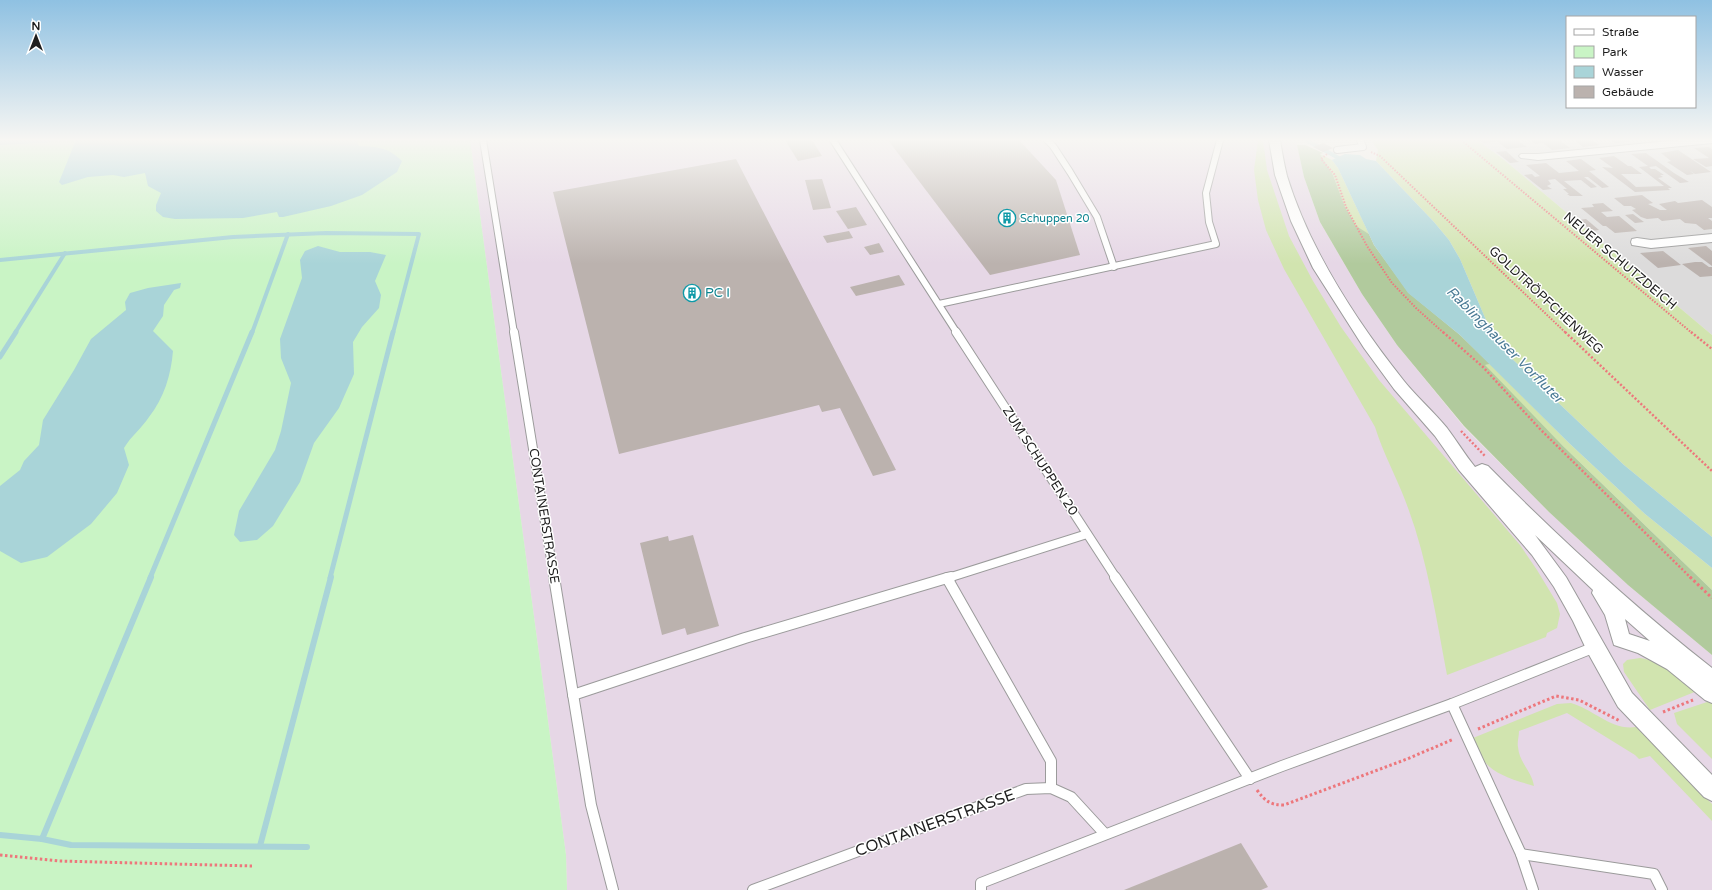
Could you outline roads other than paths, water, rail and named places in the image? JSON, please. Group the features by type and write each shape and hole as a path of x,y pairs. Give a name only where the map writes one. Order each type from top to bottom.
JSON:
{"street":[{"path":"1282,182 1292,208 1320,268 1369,346 1399,384 1448,429 1476,464 1585,573 1712,680"},
{"path":"1637,242 1651,244 1712,238"},
{"path":"1448,429 1465,466 1538,550 1560,582 1625,700 1712,790"},
{"path":"1585,573 1610,605 1618,622 1621,639"},
{"path":"1595,647 1621,639 1644,647 1674,663 1712,694"}],"lane":[{"name":"CONTAINERSTRASSE","path":"490,182 590,804 613,890"},
{"name":"ZUM SCHUPPEN 20","path":"860,182 1087,534 1250,779"},
{"path":"1075,182 1097,217 1114,266"},
{"path":"939,304 1216,244 1209,222 1206,193 1209,182"},
{"path":"573,695 745,638 1087,534"},
{"path":"946,578 1051,761 1051,788"},
{"path":"981,890 981,883 1282,766 1452,704 1595,647"},
{"path":"1452,704 1521,854 1532,890"},
{"name":"CONTAINERSTRASSE","path":"752,890 1026,789 1051,788 1071,797 1105,834"},
{"path":"1521,854 1654,874 1662,890"}],"water":[{"path":"59,182 73,182 62,185"},
{"path":"147,182 382,182 362,195 331,206 283,217 279,217 277,212 243,218 175,219 163,217 156,211 156,205 161,193 148,186"},
{"path":"1344,182 1396,182 1449,240 1460,259 1486,320 1509,356 1624,465 1712,537 1712,568 1645,514 1570,444 1460,335 1408,293 1374,245"},
{"path":"318,246 340,252 370,252 386,255 375,281 381,295 379,308 362,327 353,342 354,374 339,408 314,443 300,482 273,526 257,540 240,542 234,535 239,511 275,450 281,431 291,383 281,358 280,339 302,278 300,260 305,251"},
{"path":"181,283 180,288 174,290 164,305 163,316 153,331 173,351 171,369 166,386 154,410 124,448 129,465 117,493 91,524 47,557 21,563 0,551 0,486 20,470 24,461 39,445 43,420 91,339 126,310 125,302 130,293 148,288"}],"waterway":[{"path":"288,235 326,233 419,234 393,333"},
{"path":"65,254 233,237 288,235"},
{"path":"252,333 288,235"},
{"path":"0,260 65,254"},
{"path":"15,333 65,254"},
{"path":"0,357 16,332"},
{"path":"150,578 252,332"},
{"path":"330,578 393,332"},
{"path":"42,839 151,577"},
{"path":"260,846 331,577"},
{"path":"0,835 42,839"},
{"path":"42,839 71,845 307,847"}],"place":[{"name":"Schuppen 20","path":"1007,218"},
{"name":"PC I","path":"692,293"}],"water label":[{"name":"Rablinghauser Vorfluter","path":"1505,345"}]}
